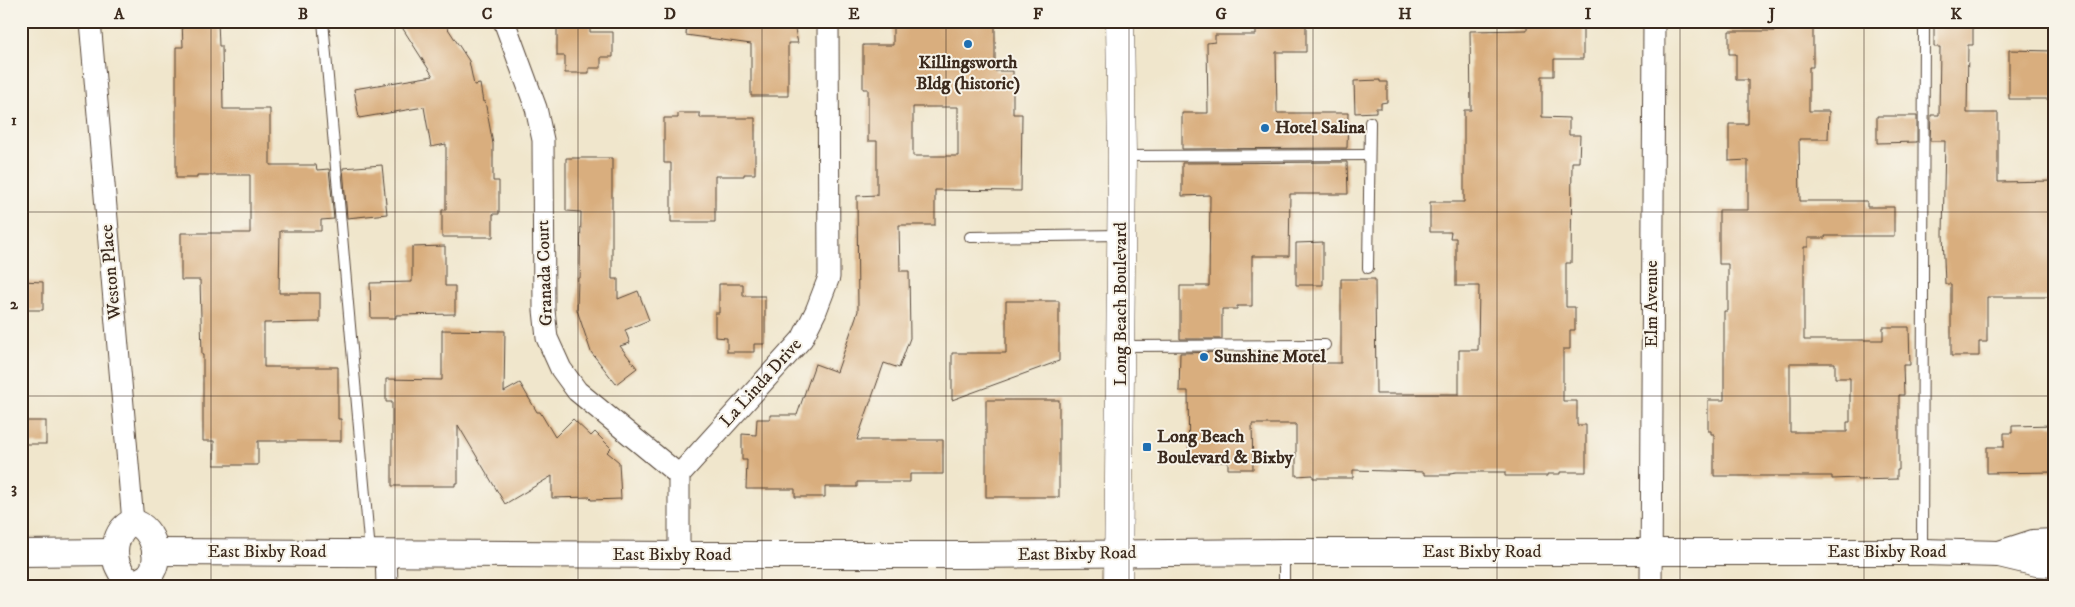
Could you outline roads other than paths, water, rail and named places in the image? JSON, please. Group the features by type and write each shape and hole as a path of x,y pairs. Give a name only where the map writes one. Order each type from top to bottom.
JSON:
{"main road":[{"name":"Long Beach Boulevard","path":"1118,586 1122,156 1120,21"}],"street":[{"name":"Weston Place","path":"90,21 133,522"},
{"name":"Granada Court","path":"504,21 536,108 542,140 543,300 548,338 561,369 577,391 679,475"},
{"name":"La Linda Drive","path":"679,475 802,339 816,311 829,277 828,21"},
{"name":"Elm Avenue","path":"1651,586 1654,21"},
{"path":"679,475 679,555"},
{"path":"133,522 141,524 150,534 154,542 155,552 153,568 148,576 136,584 125,579 117,566 115,552 118,536 125,525 133,522"},
{"name":"East Bixby Road","path":"2000,554 2033,543 2054,542"},
{"path":"21,553 115,552"},
{"name":"East Bixby Road","path":"155,552 679,555 1284,552 1922,552 2000,554 2037,563 2054,564"},
{"path":"378,553 387,586"}],"lane":[{"path":"323,21 378,553"},
{"path":"1922,552 1924,21"},
{"path":"1368,268 1370,122"},
{"path":"1122,156 1369,155"},
{"path":"970,237 1121,235"},
{"path":"1121,346 1325,345"},
{"path":"1284,552 1284,586"}],"place":[{"name":"Killingsworth Bldg (historic)","path":"968,44"},
{"name":"Hotel Salina","path":"1265,128"},
{"name":"Sunshine Motel","path":"1204,357"},
{"name":"Long Beach Boulevard & Bixby","path":"1147,447"}]}
